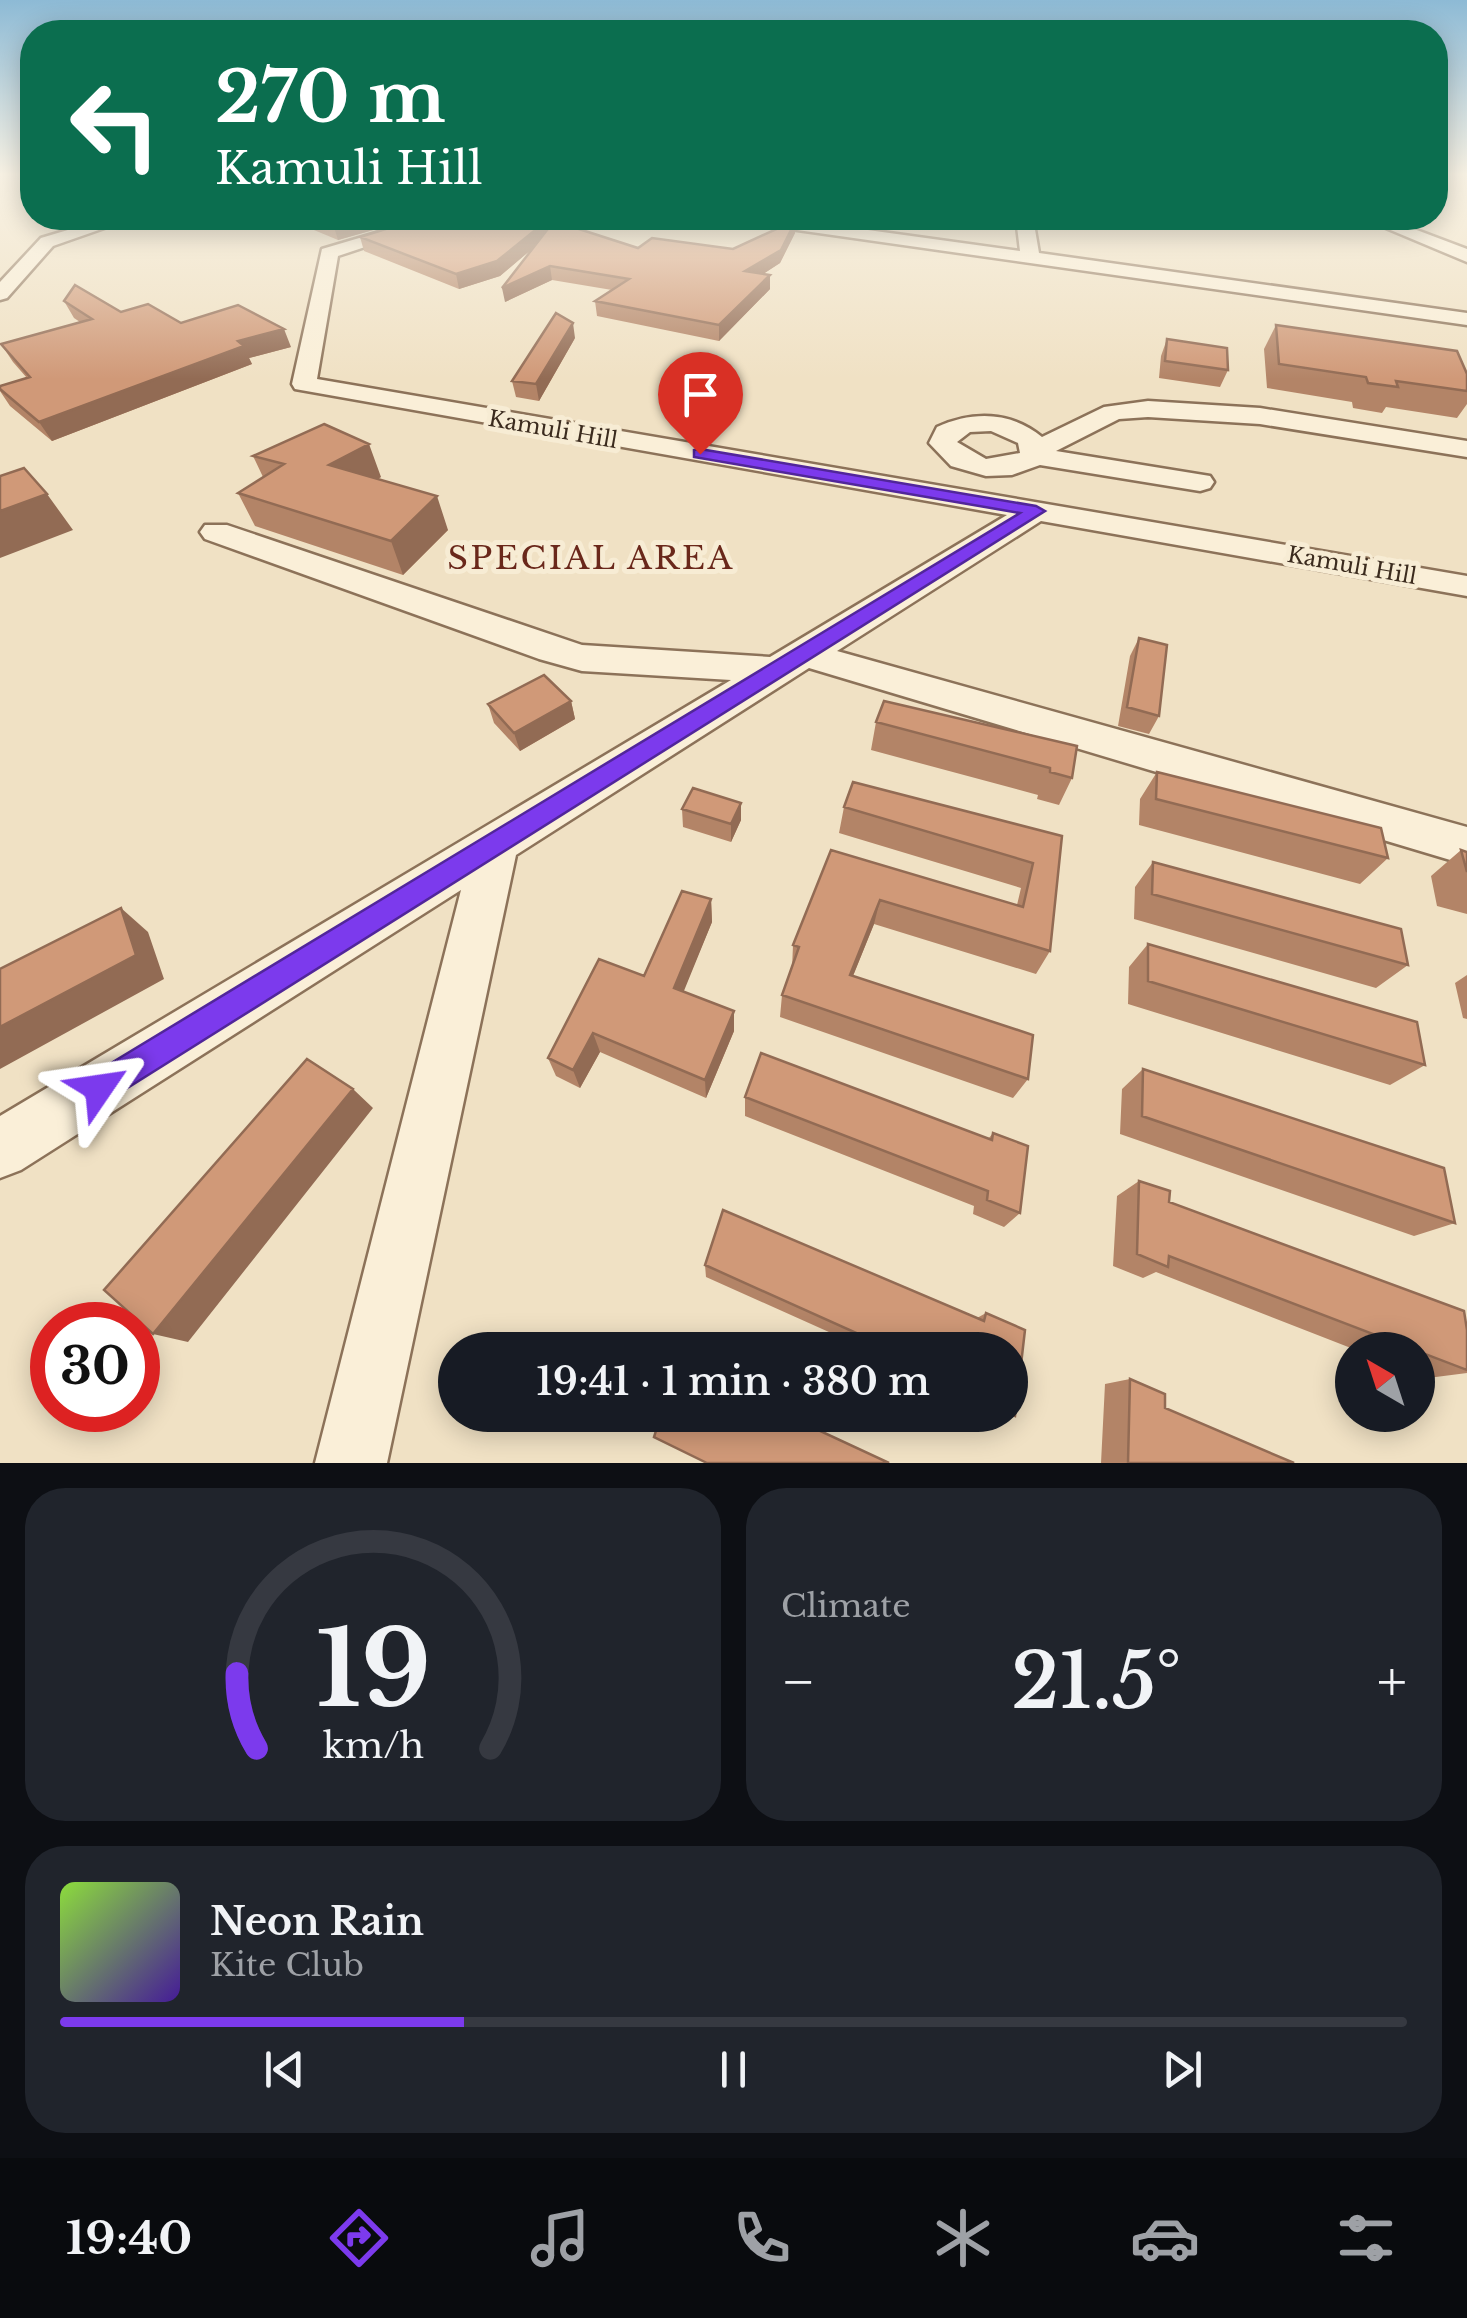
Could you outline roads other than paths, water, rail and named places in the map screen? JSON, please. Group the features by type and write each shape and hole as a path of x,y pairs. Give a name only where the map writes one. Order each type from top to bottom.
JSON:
{"street":[{"path":"0,294 47,242"},
{"name":"Kamuli Hill","path":"364,242 329,253 304,384 1467,586"},
{"path":"912,242 1467,319"},
{"path":"1028,242 1031,260"},
{"path":"1432,242 1467,256"},
{"path":"1324,300 1445,340"},
{"path":"1260,416 1324,402 1352,404"},
{"path":"1035,453 1024,433 994,423 965,424 946,433 943,444 951,454 978,466 1013,467 1114,412 1148,409 1260,416 1467,449"},
{"path":"1382,409 1425,422 1440,432 1443,439 1437,444"},
{"path":"1035,453 1200,482"},
{"path":"972,499 978,466"},
{"path":"0,1149 1036,511"},
{"path":"216,532 568,654 789,662 1467,846"},
{"path":"351,1463 496,842"}],"district":[{"name":"SPECIAL AREA","path":"591,558"}]}
